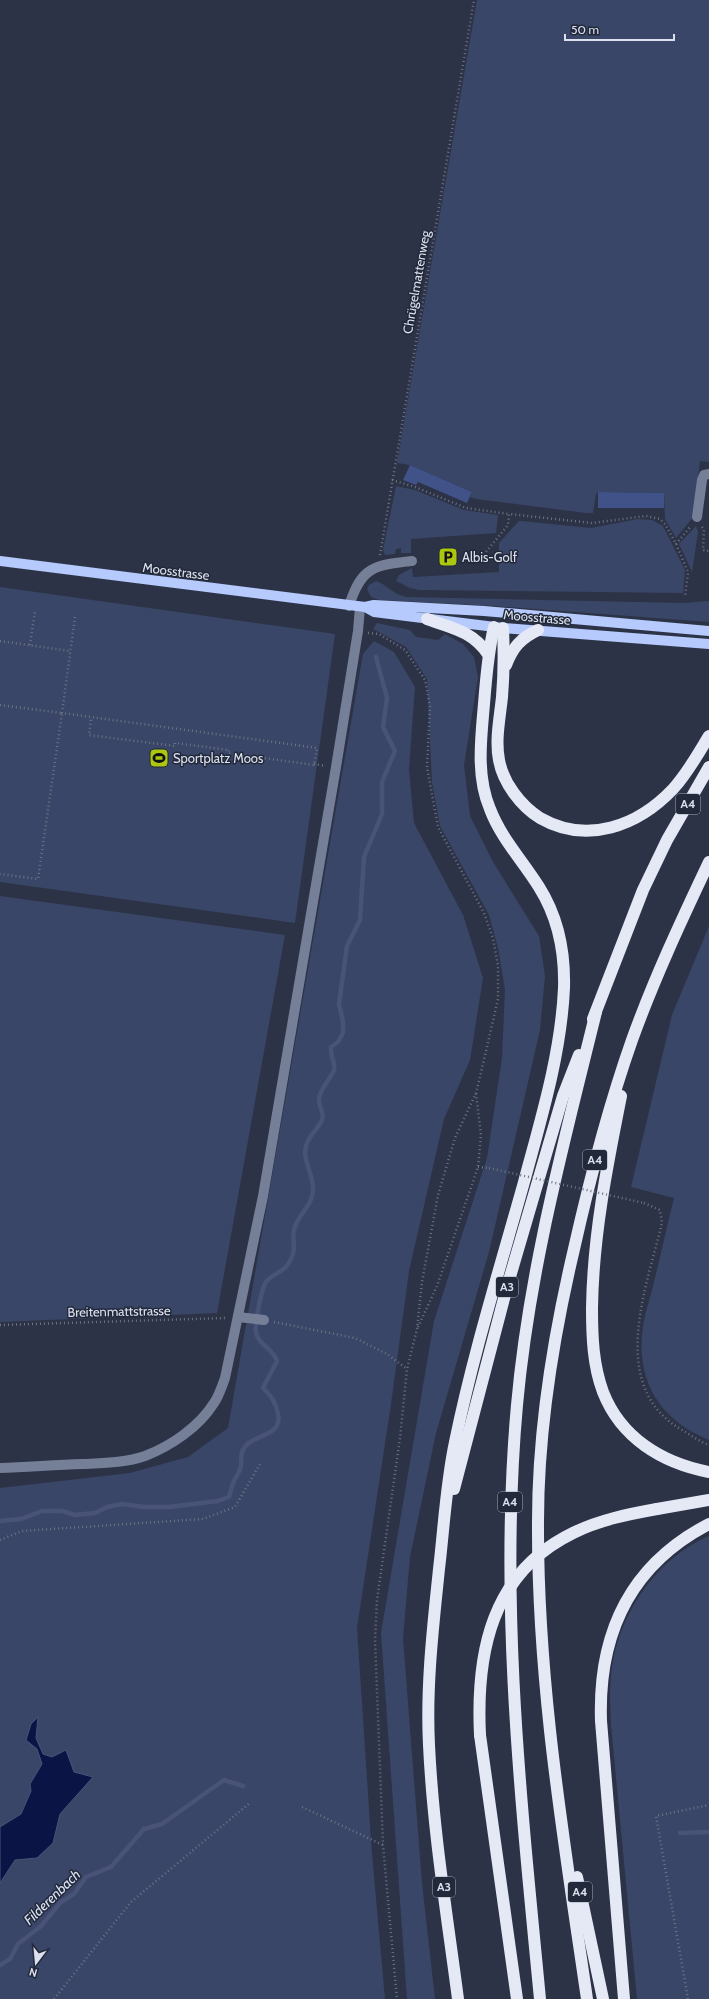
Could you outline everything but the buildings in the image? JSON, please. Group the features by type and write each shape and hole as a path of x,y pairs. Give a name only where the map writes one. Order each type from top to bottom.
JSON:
{"highway":[{"path":"427,619 473,637 488,654"},
{"path":"439,1567 446,1498 454,1445 475,1355 540,1125 561,1024 564,990 564,965 561,939 554,919 539,887 508,844 496,824 488,805 482,781 481,735 488,654 498,627"},
{"path":"498,627 504,672 498,746 499,761 503,773 516,795 530,810 547,821 564,829 589,832 612,828 637,818 655,806 674,788 709,736"},
{"path":"504,672 512,651 519,641 538,630"},
{"name":"A4","path":"540,1999 516,1724 510,1613 510,1503 521,1365 539,1252 557,1168 596,1012 643,890 667,840 709,767"},
{"name":"A4","path":"587,1999 547,1704 538,1587 538,1518 541,1453 549,1379 566,1281 598,1151 632,1041 662,965 709,862"},
{"name":"A3","path":"458,1999 434,1803 429,1746 430,1663 439,1567 453,1493 465,1443 507,1288 563,1096 596,1012"},
{"path":"632,1041 604,1183 596,1253 592,1318 595,1361 606,1397 619,1419 633,1436 649,1449 667,1459 709,1472"},
{"path":"517,1999 480,1735 480,1679 486,1644 496,1614 516,1581 530,1564 549,1548 573,1533 606,1520 709,1500"},
{"path":"624,1999 601,1721 600,1698 604,1659 619,1613 641,1578 669,1549 686,1536 709,1524"},
{"name":"A4","path":"557,1785 604,1999"}],"main road":[{"name":"Moosstrasse","path":"0,561 349,606 363,607 374,605 501,613 709,631"},
{"name":"Moosstrasse","path":"363,607 374,612 498,627 709,644"},
{"path":"498,627 501,613"}],"lane":[{"path":"697,518 702,480 704,475 709,474"},
{"path":"349,606 355,587 364,574 379,567 412,561"},
{"path":"0,1468 125,1461 160,1450 197,1423 215,1403 225,1378 248,1259 264,1188 363,607"},
{"path":"238,1317 264,1320"}],"path":[{"name":"Chrügelmattenweg","path":"379,567 392,480 474,0"},
{"path":"392,480 415,487 466,508 592,523 646,516 654,517 665,524 676,544 688,572 685,598"},
{"path":"480,558 508,526 510,514"},
{"path":"676,544 697,518 704,530 703,550 709,551"},
{"path":"30,645 34,611"},
{"path":"0,874 38,879 75,617"},
{"path":"358,631 379,634 405,650 425,680 430,706 427,767 438,827 484,913 493,938 498,966 498,999 476,1093 455,1138 438,1195 422,1282 417,1329 407,1370 400,1438 376,1616 375,1640 383,1845 396,1999"},
{"path":"0,641 70,651"},
{"path":"0,705 91,719 316,748 316,764 228,753 229,750 175,743 175,746 89,735 91,719"},
{"path":"417,1329 436,1286 478,1167 481,1135 476,1093"},
{"path":"478,1167 644,1203 660,1210 662,1223 642,1303 638,1328 639,1373 646,1392 661,1414 674,1425 709,1445"},
{"name":"Breitenmattstrasse","path":"0,1324 238,1317"},
{"path":"264,1320 354,1338 387,1354 407,1370"},
{"path":"0,1540 22,1531 203,1519 235,1507 260,1464"},
{"path":"54,1999 131,1902 251,1802"},
{"path":"688,1999 656,1816 709,1805"},
{"path":"302,1808 383,1845"}],"shaded area":[{"path":"477,0 709,0 709,462 700,461 694,516 676,538 665,519 664,493 598,492 596,494 593,513 586,513 476,499 470,497 472,492 410,465 397,463"},
{"path":"396,486 415,490 464,510 498,515 496,533 411,539 411,553 401,553 401,548 396,549 395,554 385,555 383,550"},
{"path":"638,519 652,520 663,526 685,570 683,593 419,590 410,588 396,581 399,575 412,568 413,577 499,572 499,543 519,521 591,528"},
{"path":"696,526 698,532 692,572 679,544"},
{"path":"376,581 397,594 406,597 684,603 709,601 709,622 493,606 379,600 371,597 367,589 369,585"},
{"name":"Sportplatz Moos","path":"0,587 335,634 295,923 0,882"},
{"path":"377,623 410,630 416,637 438,640 445,634 463,644 474,657 478,677 464,765 470,816 493,862 539,936 545,976 540,1030 489,1252 436,1433 410,1557 403,1638 422,1883 435,1999 407,1999 381,1633 434,1321 487,1158 502,1058 505,990 498,948 489,915 440,826 432,782 427,679 406,647 373,629"},
{"path":"374,641 394,652 415,687 409,769 414,823 463,915 483,978 470,1060 444,1119 409,1271 391,1404 357,1628 372,1854 385,1999 0,1999 0,1488 130,1473 188,1457 228,1428 363,654"},
{"path":"0,896 285,935 217,1313 0,1322"},
{"path":"709,926 709,1440 679,1423 667,1412 657,1400 649,1386 644,1370 642,1335 644,1322 674,1198 631,1187 672,1015"},
{"path":"709,1536 709,1999 637,1999 611,1725 610,1693 613,1661 625,1622 646,1586 674,1557 691,1545"},
{"path":"38,1717 36,1738 43,1754 52,1757 66,1750 74,1772 93,1777 60,1814 53,1843 37,1858 15,1860 0,1883 0,1827 21,1814 31,1791 30,1784 42,1764 37,1749 26,1740 31,1724"}],"waterway":[{"path":"0,1521 21,1519 42,1511 62,1511 75,1515 95,1513 107,1507 122,1504 144,1507 169,1507 218,1501 229,1497 233,1483 240,1469 242,1452 247,1445 276,1427 278,1422 277,1410 271,1397 263,1388 277,1361 273,1353 257,1336 256,1322 264,1285 269,1278 286,1267 289,1263 293,1254 294,1230 312,1196 313,1184 305,1151 309,1139 323,1117 319,1102 323,1088 334,1070 331,1047 338,1042 343,1033 343,1022 339,1004 347,946 360,920 364,857 382,814 382,782 395,751 383,727 387,698 376,657"},
{"name":"Filderenbach","path":"0,1965 10,1959 18,1944 41,1926 61,1902 74,1894 86,1877 111,1867 144,1829 162,1824 224,1780 243,1786"},
{"name":"Filderenbach","path":"680,1833 709,1832"}],"place":[{"name":"Albis-Golf","path":"448,557"},
{"name":"Sportplatz Moos","path":"159,758"}]}
